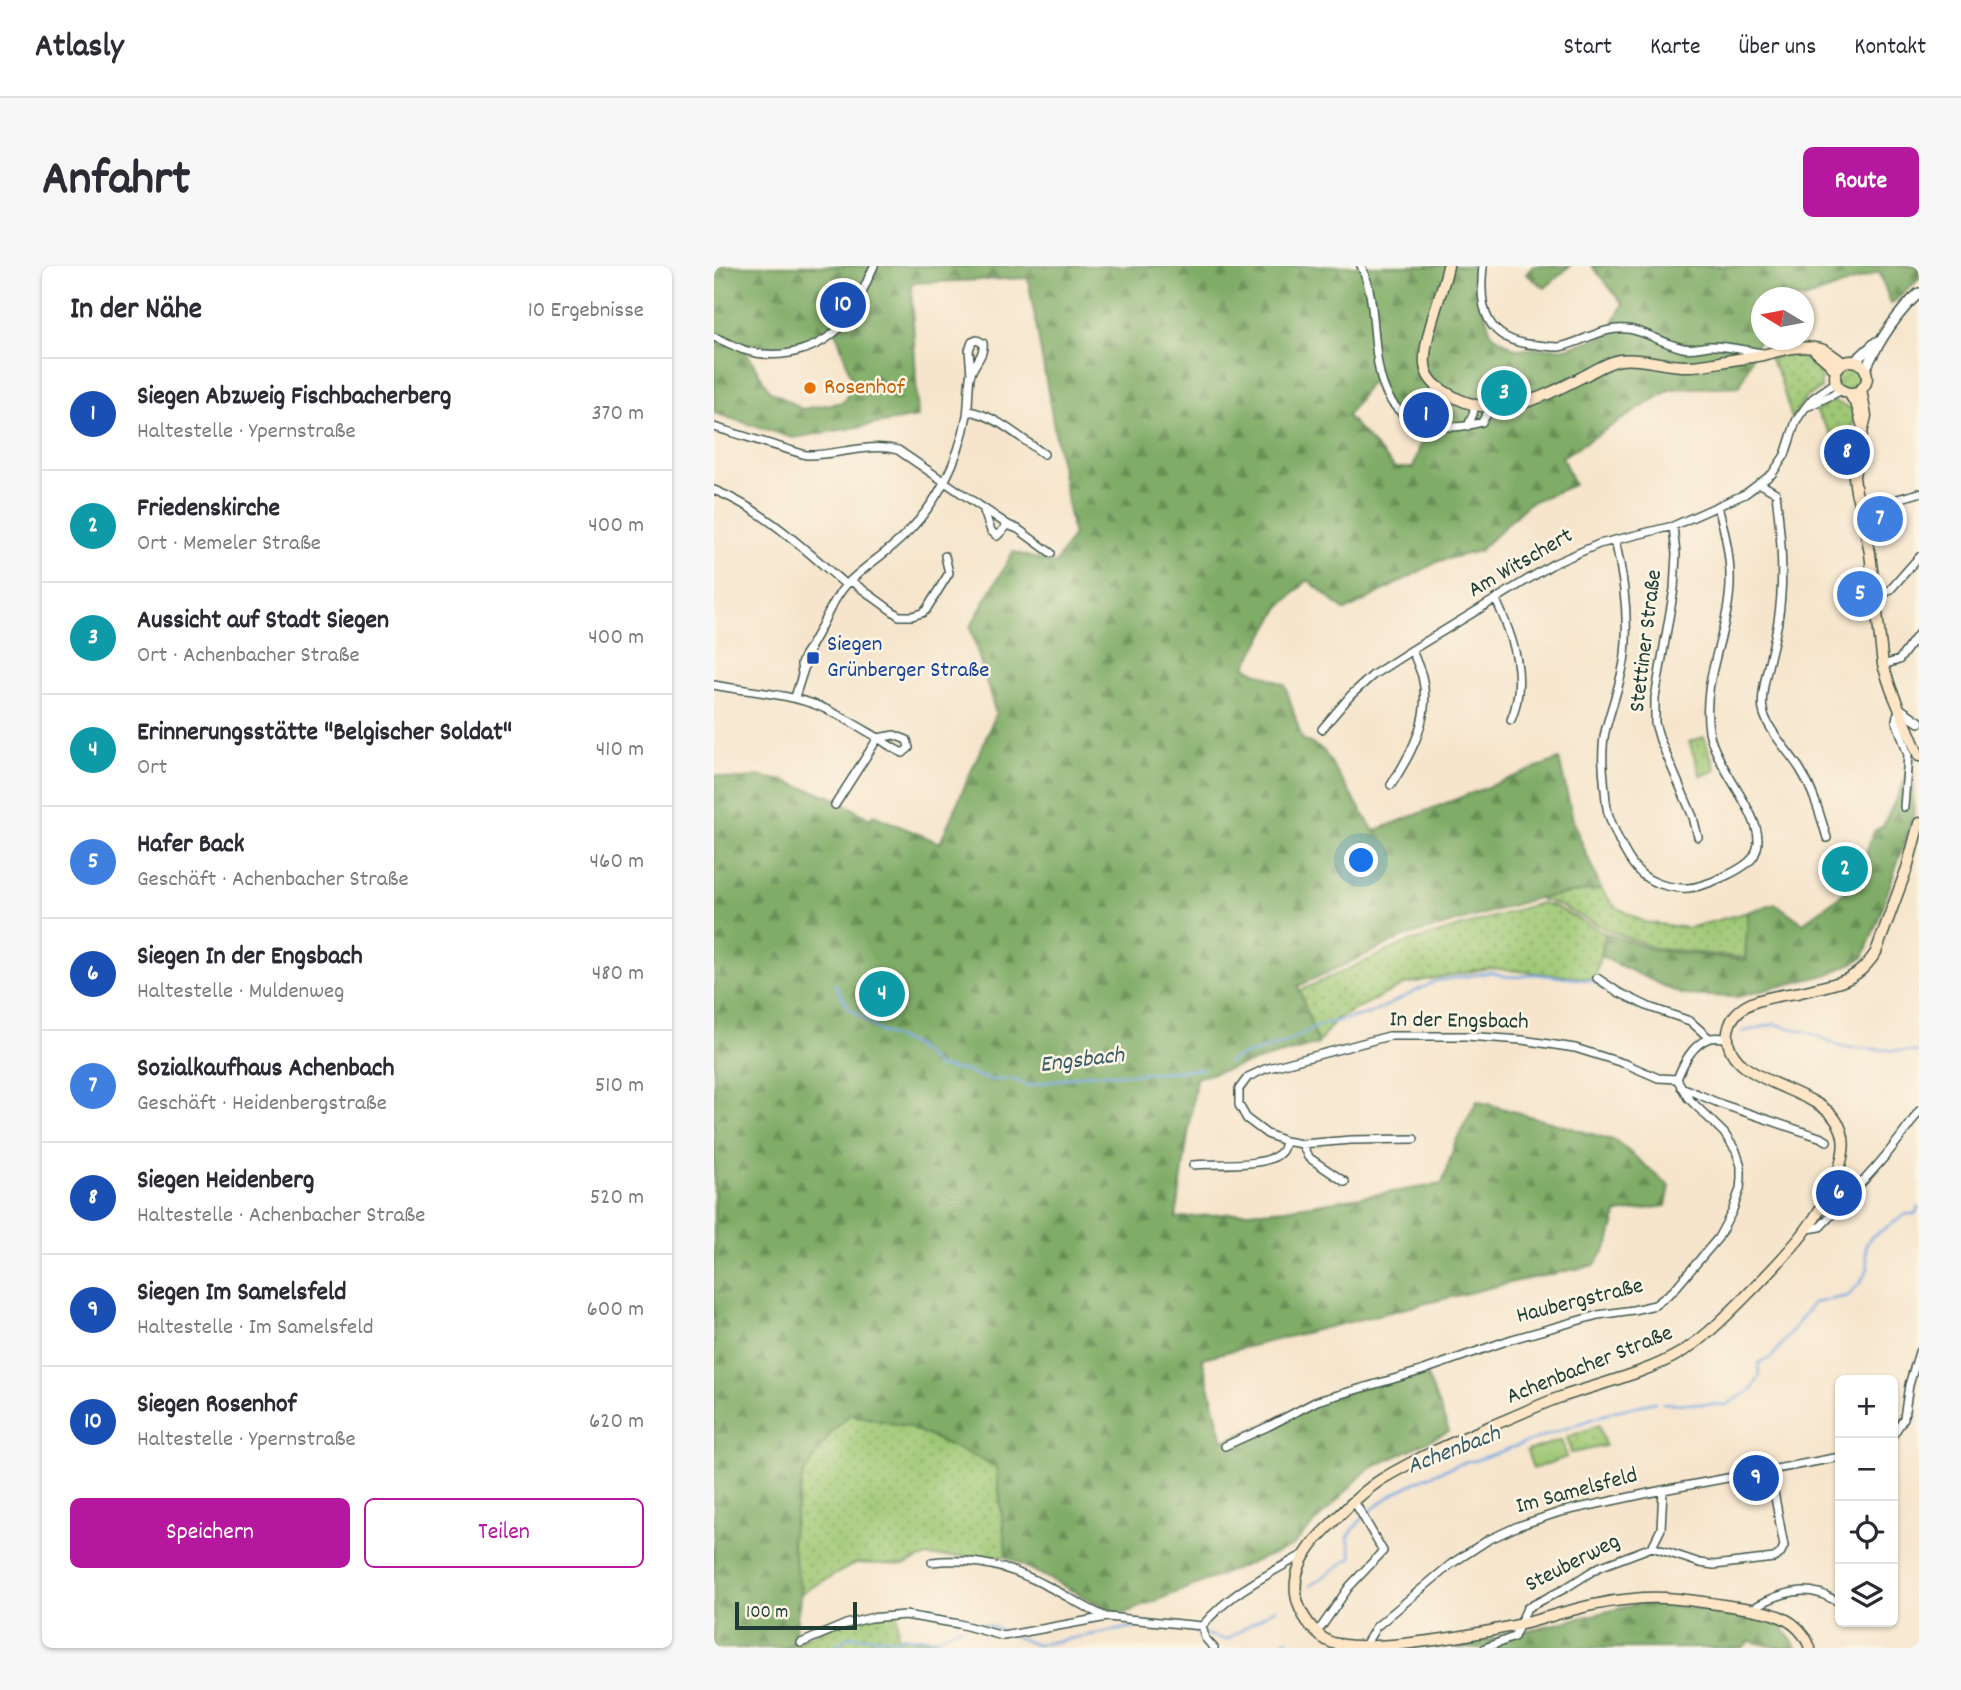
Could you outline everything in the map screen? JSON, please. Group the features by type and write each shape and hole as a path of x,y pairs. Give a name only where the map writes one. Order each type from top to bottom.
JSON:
{"main road":[{"path":"1448,266 1426,345 1424,362 1432,383 1463,401 1491,408 1519,405 1618,360 1693,366 1799,347 1820,349 1833,355 1841,380 1857,406 1863,429"},
{"path":"1841,380 1855,362 1865,370 1866,381 1861,389 1866,416 1854,477 1856,492 1876,599 1883,665 1919,756"},
{"path":"1841,380 1861,389"},
{"path":"1728,1038 1733,1019 1741,1009 1752,1003 1840,982 1853,977 1868,964 1876,952 1903,879 1919,822"},
{"name":"Achenbacher Straße","path":"1304,1554 1354,1501 1380,1480 1437,1449 1553,1400 1676,1356 1693,1345 1731,1311 1808,1230 1833,1186 1843,1156 1844,1139 1839,1124 1820,1104 1752,1072 1743,1065 1730,1047 1728,1038"},
{"path":"1304,1554 1298,1570 1297,1598 1301,1611 1325,1645 1364,1647 1434,1641 1521,1624 1597,1604 1638,1598 1686,1600 1779,1615 1796,1625 1810,1648"}],"street":[{"path":"714,337 744,350 762,354 789,353 812,347 831,335 849,316 874,266"},
{"path":"1361,266 1370,289 1382,385 1391,402 1404,415 1419,422 1460,428 1482,422 1491,408"},
{"path":"1483,266 1482,302 1487,317 1496,330 1514,342 1558,347 1618,328 1629,328 1685,349 1711,346 1767,354"},
{"path":"1855,362 1882,336 1919,293"},
{"path":"1865,370 1882,336"},
{"path":"794,697 802,675 801,664 805,654 848,583 903,537 929,509 945,481 959,448 968,411 971,374"},
{"name":"Am Witschert","path":"1322,729 1351,695 1373,676 1553,564 1588,548 1673,526 1745,494 1772,474 1785,455 1796,421 1813,398 1841,380"},
{"path":"1468,426 1475,404"},
{"path":"968,411 993,420 1044,454"},
{"path":"714,427 806,455 819,456 881,447 898,450 1008,525 1018,528 1051,553"},
{"path":"1759,483 1776,493 1782,540 1779,621 1763,695 1763,713 1801,771 1816,801 1827,838"},
{"path":"714,491 750,507 848,583 900,616 918,615 926,610 949,573 945,556"},
{"path":"1861,509 1919,493"},
{"path":"1615,540 1624,580 1627,618 1625,658 1605,734 1603,764 1608,814 1623,848 1637,870 1659,883 1690,888 1741,868 1753,857 1758,840 1751,814 1722,765 1711,739 1707,709 1710,676 1727,609 1730,584 1725,531 1718,507"},
{"path":"983,508 993,534 999,535 1008,525"},
{"name":"Stettiner Straße","path":"1673,526 1676,554 1674,589 1656,698 1655,723 1693,817 1698,837"},
{"path":"1876,599 1890,590 1919,557"},
{"path":"1496,600 1508,626 1516,655 1520,687 1511,720"},
{"path":"1883,665 1899,660 1919,633"},
{"path":"1391,785 1404,765 1422,722 1422,676 1412,650"},
{"path":"714,685 794,697 823,708 878,738 835,805"},
{"path":"1904,807 1908,755 1896,720 1897,715 1901,710 1919,722"},
{"path":"1597,978 1649,1007 1690,1021 1709,1038"},
{"name":"In der Engsbach","path":"1414,1139 1302,1144 1285,1141 1267,1134 1247,1119 1239,1105 1239,1089 1248,1077 1265,1069 1389,1036 1466,1036 1522,1040 1575,1048 1626,1064 1658,1078 1678,1083 1721,1104 1827,1141"},
{"path":"1678,1083 1687,1056 1709,1038 1728,1038"},
{"name":"Haubergstraße","path":"1225,1446 1317,1401 1421,1371 1512,1339 1598,1315 1656,1305 1673,1291 1718,1238 1741,1189 1741,1166 1736,1151 1724,1133 1688,1098 1678,1083"},
{"path":"1808,1230 1820,1227 1863,1181 1896,1144 1919,1111"},
{"path":"1194,1165 1268,1160 1281,1152 1285,1141"},
{"path":"1302,1144 1308,1157 1345,1182"},
{"path":"1898,1426 1903,1418 1919,1352"},
{"name":"Im Samelsfeld","path":"1364,1647 1376,1627 1451,1564 1488,1540 1518,1526 1560,1512 1662,1490 1835,1458"},
{"name":"Steuberweg","path":"1485,1648 1514,1637 1527,1608 1599,1567 1653,1547 1714,1565 1774,1558 1784,1546 1770,1470"},
{"name":"Steuberweg","path":"1653,1547 1661,1529 1662,1490"},
{"path":"1316,1632 1349,1587 1383,1551 1354,1501"},
{"path":"1202,1626 1243,1588 1304,1554"},
{"path":"932,1562 947,1560 991,1564 1028,1576 1107,1617"},
{"path":"1751,1609 1763,1601 1787,1592 1815,1591 1835,1600"},
{"path":"801,1643 846,1624 884,1616 905,1615 959,1624 1003,1636 1107,1617 1202,1626"},
{"path":"1202,1626 1205,1638 1214,1648"}],"green space":[{"path":"714,266 1476,266 1475,279 1491,334 1516,349 1565,348 1606,336 1623,304 1592,266 1919,266 1919,279 1891,304 1879,272 1814,295 1814,287 1751,287 1751,350 1755,350 1740,386 1671,389 1562,457 1574,485 1529,503 1479,551 1439,561 1345,611 1308,580 1280,607 1245,667 1285,685 1302,739 1323,750 1374,831 1559,759 1574,824 1601,889 1537,898 1402,938 1298,986 1318,1044 1196,1078 1176,1218 1285,1209 1442,1184 1455,1143 1477,1101 1616,1141 1670,1186 1666,1206 1617,1213 1609,1243 1595,1265 1509,1283 1202,1358 1223,1441 1268,1424 1325,1396 1425,1371 1449,1431 1367,1470 1291,1547 1120,1615 1007,1557 996,1466 909,1427 850,1414 830,1434 803,1475 791,1539 801,1593 793,1643 784,1648 714,1648 714,775 730,779 757,776 784,781 835,798 870,819 873,815 940,843 996,714 970,627 1013,552 1055,564 1073,535 1028,278 911,283 918,417 793,438 714,413","holes":["834,325 853,383 844,402 802,409 769,390 741,343 779,348 809,340","1372,380 1394,412 1425,430 1413,468 1395,468 1347,416"]},
{"path":"1532,266 1570,266 1545,288 1526,274"},
{"path":"1793,354 1812,357 1820,362 1821,389 1806,397 1792,419 1778,373 1769,358"},
{"path":"1851,361 1862,366 1867,377 1862,388 1851,393 1840,388 1835,377 1840,366"},
{"path":"1830,400 1854,409 1854,419 1844,455 1816,411"},
{"path":"1704,737 1716,770 1701,776 1689,742"},
{"path":"1912,766 1914,813 1863,958 1829,974 1737,997 1683,995 1602,957 1605,933 1654,950 1745,960 1748,912 1775,903 1803,923 1855,885 1874,831 1883,826"},
{"path":"1601,889 1614,906 1644,922 1688,928 1748,912 1745,958 1655,948 1537,898"},
{"path":"1540,903 1551,905 1605,933 1595,979 1489,968 1405,984 1336,1019 1318,1044 1299,991 1406,943"},
{"path":"850,1414 909,1427 996,1466 1007,1557 927,1556 903,1565 856,1563 801,1593 791,1539 803,1475 830,1434"},
{"path":"1599,1425 1605,1446 1571,1453 1567,1437"},
{"path":"1561,1440 1567,1457 1533,1469 1527,1451"},
{"path":"1646,1602 1777,1620 1797,1648 1779,1648 1750,1641 1742,1648 1456,1648"},
{"path":"898,1608 897,1637 938,1641 938,1648 784,1648 857,1614"}],"waterway":[{"name":"Engsbach","path":"1229,1063 1234,1058 1285,1043 1320,1025 1372,1013 1436,981 1492,972 1504,976 1535,974 1593,981 1622,1002 1646,1011"},
{"name":"Engsbach","path":"835,984 849,1008 881,1032 914,1045 938,1067 965,1071 990,1080 1013,1079 1027,1086 1089,1074 1202,1069"},
{"name":"Engsbach","path":"1742,1032 1775,1024 1813,1034 1842,1047 1919,1052"},
{"name":"Achenbach","path":"1663,1403 1726,1405 1751,1390 1760,1376 1758,1363 1772,1357 1813,1303 1848,1296 1860,1283 1868,1269 1866,1245 1870,1238 1907,1214 1915,1214 1919,1207"},
{"name":"Achenbach","path":"1310,1586 1352,1557 1348,1537 1372,1510 1401,1490 1468,1461 1615,1411 1655,1402"},
{"path":"1181,1627 1226,1640 1276,1608"},
{"path":"974,1625 984,1624 1008,1633"},
{"path":"1014,1636 1036,1645 1150,1624"},
{"path":"832,1648 850,1636 933,1639 961,1627"},
{"name":"Achenbach","path":"1274,1648 1288,1639"}],"place":[{"name":"Siegen Rosenhof","path":"843,305"},
{"name":"Rosenhof","path":"810,388"},
{"name":"Aussicht auf Stadt Siegen","path":"1504,393"},
{"name":"Siegen Abzweig Fischbacherberg","path":"1426,415"},
{"name":"Siegen Heidenberg","path":"1847,452"},
{"name":"Sozialkaufhaus Achenbach","path":"1880,519"},
{"name":"Hafer Back","path":"1860,594"},
{"name":"Siegen Grünberger Straße","path":"813,658"},
{"name":"Friedenskirche","path":"1845,869"},
{"name":"Erinnerungsstätte \"Belgischer Soldat\"","path":"882,994"},
{"name":"Siegen In der Engsbach","path":"1839,1193"},
{"name":"Siegen Im Samelsfeld","path":"1756,1478"}]}
